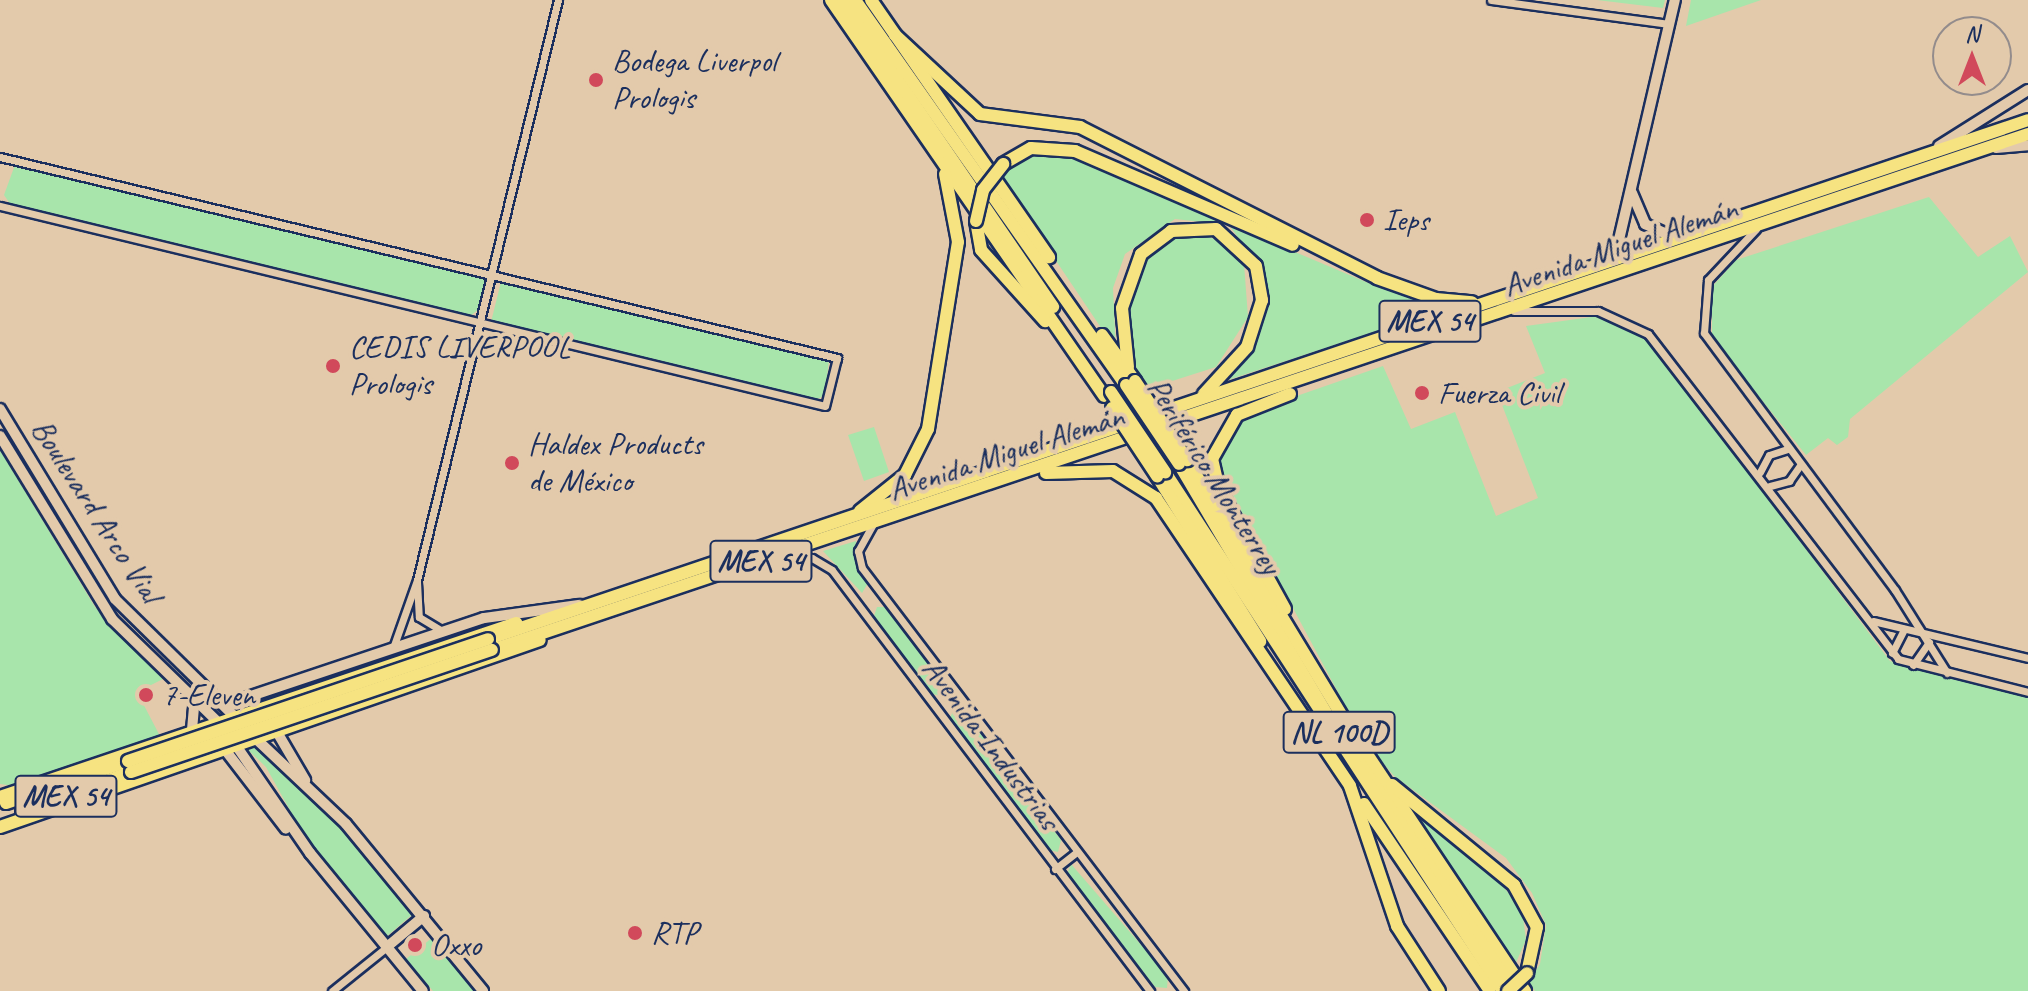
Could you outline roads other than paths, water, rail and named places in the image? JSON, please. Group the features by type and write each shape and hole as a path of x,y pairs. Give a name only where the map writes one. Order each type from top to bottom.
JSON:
{"highway":[{"path":"831,0 922,136 1108,394"},
{"name":"Periférico Monterrey","path":"843,0 1508,991"},
{"name":"Periférico Monterrey","path":"855,0 1130,380 1183,462 1330,719 1508,991"},
{"path":"871,0 1130,380"},
{"path":"895,35 973,110 1104,137 1316,250"},
{"name":"Avenida Miguel Alemán","path":"0,805 130,766 490,644 562,615 833,526 1673,237 2028,120"},
{"name":"Avenida Miguel Alemán","path":"490,644 548,632 1031,473 2028,134"},
{"path":"833,526 897,484 928,429 958,230 950,184 922,136"},
{"path":"1073,349 981,250 976,221 983,190 1003,164 1031,148 1075,151 1424,296 1488,301"},
{"path":"1130,380 1122,308 1141,254 1171,231 1216,229 1256,266 1262,300 1238,361 1197,400"},
{"path":"1318,676 1219,489 1212,459 1217,439 1237,415 1335,369"},
{"path":"1183,462 1374,764 1525,991"},
{"path":"1031,473 1102,468 1150,490 1490,991"},
{"path":"1161,474 1304,716"},
{"path":"2,792 22,788 500,627 562,615"},
{"path":"0,827 519,651 548,632"},
{"path":"269,703 260,722 279,732"},
{"path":"192,730 207,758"},
{"path":"1374,764 1519,891 1537,927 1527,973 1508,991"},
{"name":"Avenida Miguel Alemán","path":"0,820 130,766"},
{"path":"1350,786 1397,926 1439,991"}],"street":[{"path":"386,654 399,638 417,580 558,0"},
{"path":"1491,0 1669,24"},
{"path":"1599,263 1617,248 1675,0"},
{"path":"1897,165 2028,90"},
{"path":"1978,151 2028,145"},
{"path":"0,157 837,358 825,406 478,325 0,206"},
{"path":"1632,191 1645,224 1673,237"},
{"path":"1756,229 1708,280 1700,318 1717,359 1800,465 1927,638 1947,673"},
{"path":"1514,311 1598,311 1631,321 1662,347 1873,621 1892,653 1913,665 2028,692"},
{"name":"Boulevard Arco Vial","path":"0,409 115,599 327,806"},
{"name":"Boulevard Arco Vial","path":"0,436 112,619 218,720 231,749 310,853 423,991"},
{"path":"1760,472 1769,455 1787,449"},
{"path":"1770,486 1789,481 1800,465"},
{"name":"Avenida Industrias","path":"873,524 858,551 862,568 1184,991"},
{"name":"Avenida Industrias","path":"778,555 812,558 832,570 1150,991"},
{"path":"417,580 423,623 453,629"},
{"path":"224,705 502,614 597,604"},
{"path":"1873,621 1927,638 2028,658"},
{"path":"1892,653 1904,629"},
{"path":"1913,665 1927,638"},
{"path":"327,685 351,665"},
{"path":"192,730 195,697"},
{"path":"279,732 327,806 424,916 483,991"},
{"path":"1055,869 1077,852"},
{"path":"332,991 424,916"}],"place":[{"name":"Bodega Liverpol Prologis","path":"596,80"},
{"name":"Ieps","path":"1367,220"},
{"name":"CEDIS LIVERPOOL Prologis","path":"333,366"},
{"name":"Fuerza Civil","path":"1422,393"},
{"name":"Haldex Products de México","path":"512,463"},
{"name":"7-Eleven","path":"146,695"},
{"name":"RTP","path":"635,933"},
{"name":"Oxxo","path":"415,945"}]}
